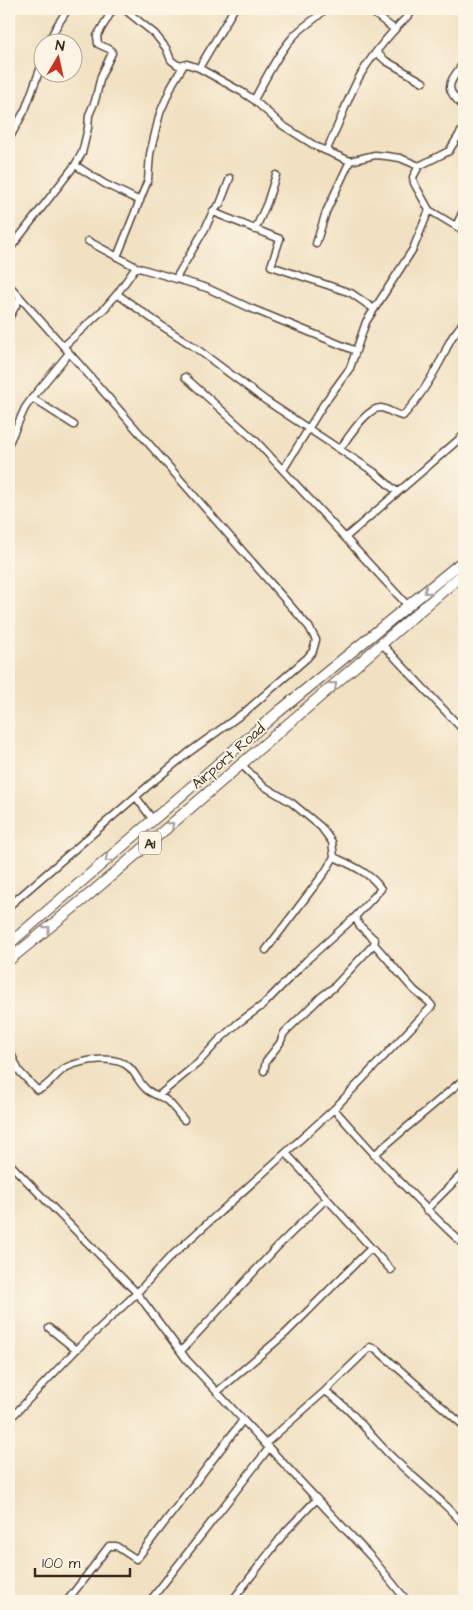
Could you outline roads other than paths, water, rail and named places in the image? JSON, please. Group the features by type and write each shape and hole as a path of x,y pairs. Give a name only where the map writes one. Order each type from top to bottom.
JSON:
{"highway":[{"name":"Airport Road","path":"9,944 278,713 464,560"},
{"name":"Airport Road","path":"9,960 90,894 464,573"}],"street":[{"path":"54,32 68,9"},
{"path":"9,250 75,165 82,153 89,115 95,101 101,76 112,53 111,50 98,44 97,36 113,9"},
{"path":"124,9 155,34 166,48 171,60 180,66 187,64 199,68 254,100 287,128 326,151 350,161 375,155 400,158 419,166"},
{"path":"199,68 234,9"},
{"path":"254,100 278,56 294,35 308,26 325,9"},
{"path":"368,9 394,29"},
{"path":"326,151 338,128 342,112 361,74 394,29 415,9"},
{"path":"376,52 386,61 423,82"},
{"path":"464,62 449,88 450,94 464,107"},
{"path":"117,257 148,180 150,154 160,113 173,83 184,65"},
{"path":"9,139 25,110 35,82"},
{"path":"464,127 450,151 419,166 413,177 414,183 430,210 464,231"},
{"path":"316,244 326,212 350,161"},
{"path":"75,165 105,184 140,201"},
{"path":"255,230 267,203 276,175"},
{"path":"176,278 213,211 220,204 230,178"},
{"path":"456,226 464,209"},
{"path":"283,470 350,368 366,322 414,248 430,210"},
{"path":"213,211 220,216 280,239 271,266 351,293 374,309"},
{"path":"88,241 136,267 207,288 250,308 356,351"},
{"path":"64,346 105,308 136,267"},
{"path":"9,285 216,519 309,628 316,640 313,652 308,658 246,710 188,753 9,906"},
{"path":"117,294 194,346 265,400 374,472 397,492"},
{"path":"9,318 20,298"},
{"path":"340,449 367,414 374,408 382,408 403,416 429,380 456,330 463,324"},
{"path":"9,443 25,408 69,353"},
{"path":"185,377 256,441 409,607"},
{"path":"32,398 74,425"},
{"path":"346,537 464,435"},
{"path":"382,644 464,731"},
{"path":"241,764 262,785 292,803 321,827 332,842 334,857 325,872 266,950"},
{"path":"136,797 153,820"},
{"path":"158,1096 198,1064 219,1040 238,1023 263,1005 307,960 355,917 381,889 376,882 361,871 334,857"},
{"path":"9,1420 76,1350 137,1293 168,1259 334,1108 432,1006 429,1001 407,982 374,944 375,940 359,925 355,917"},
{"path":"264,1071 266,1062 280,1043 284,1033 322,996 333,988 374,944"},
{"path":"9,1049 19,1071 37,1090 46,1086 62,1070 69,1066 91,1060 107,1059 128,1065 138,1076 145,1089 166,1100 184,1120"},
{"path":"374,1155 464,1079"},
{"path":"334,1108 374,1155 426,1210 464,1245"},
{"path":"286,1153 391,1270"},
{"path":"9,1163 137,1293 180,1351 372,1558 407,1601"},
{"path":"426,1210 464,1172"},
{"path":"180,1351 326,1199"},
{"path":"217,1392 286,1333 371,1248"},
{"path":"49,1328 76,1350"},
{"path":"150,1601 267,1446 325,1392 367,1348 373,1348 464,1426"},
{"path":"325,1392 338,1400 394,1459 454,1513 464,1525"},
{"path":"68,1601 109,1546 116,1546 136,1559 139,1556 243,1420"},
{"path":"232,1601 286,1531 318,1499"}]}
